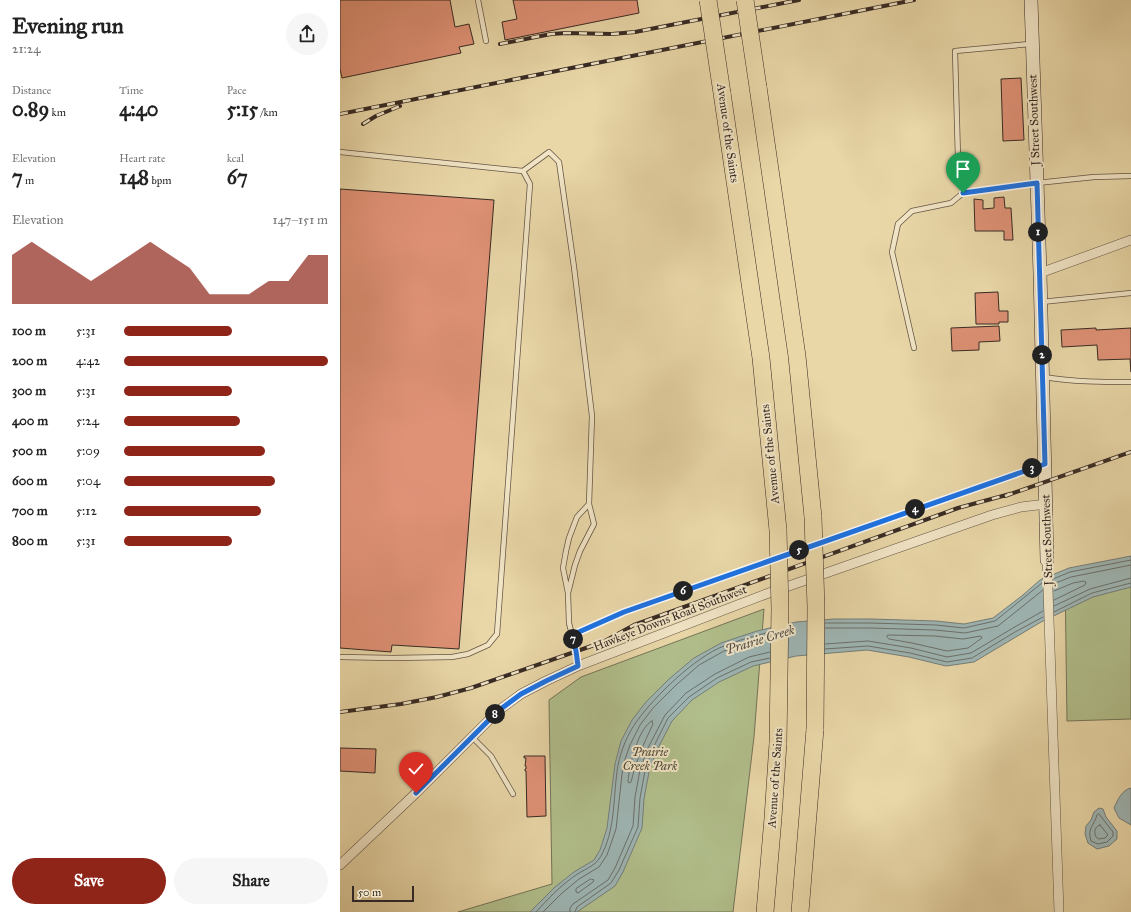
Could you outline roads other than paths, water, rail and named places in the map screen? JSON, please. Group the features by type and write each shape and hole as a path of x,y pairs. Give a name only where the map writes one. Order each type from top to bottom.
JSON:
{"highway":[{"name":"Avenue of the Saints","path":"708,0 761,358 778,530 780,609 778,742 765,910"},
{"path":"745,0 797,356 813,517 816,608 815,729 800,912"}],"street":[{"name":"J Street Southwest","path":"1031,0 1059,912"},
{"path":"1040,272 1131,240"},
{"name":"Hawkeye Downs Road Southwest","path":"340,866 498,711 521,694 546,681 578,666 766,594 984,518 1021,507 1046,504"}],"lane":[{"path":"478,0 486,41"},
{"path":"958,158 955,51 1032,44"},
{"path":"340,152 524,171 549,152 559,162 573,259 592,416 589,504 594,524 580,551 568,593"},
{"path":"340,657 452,657 468,654 488,645 497,634 530,184 524,171"},
{"path":"914,348 892,252 898,224 912,211 951,203 963,193 1094,177 1131,176"},
{"path":"1041,302 1131,293"},
{"path":"1043,377 1067,381 1131,382"},
{"path":"572,635 624,612 1045,464"},
{"path":"578,666 569,623 568,593 563,568 569,538 577,518 589,504"},
{"path":"472,737 491,756 512,794"}],"water":[{"name":"Prairie Creek","path":"1131,556 1131,587 1093,597 1041,622 974,662 946,666 909,657 867,650 796,656 753,666 719,682 692,700 672,721 656,752 649,772 644,799 642,828 623,872 615,886 577,912 530,912 555,887 574,872 594,860 600,850 607,828 615,764 621,741 632,720 646,702 669,679 694,658 721,643 757,631 796,622 834,619 871,619 936,621 964,624 993,618 1040,580 1069,568"},
{"path":"1131,788 1131,825 1119,818 1114,808 1123,793"},
{"path":"1099,808 1103,809 1106,817 1117,831 1117,839 1109,846 1097,849 1088,843 1085,834 1086,826 1091,820 1094,812"}],"railway":[{"path":"500,44 551,34 612,34 635,32 799,0"},
{"path":"340,114 914,0"},
{"path":"363,124 376,116 400,106"},
{"path":"1005,496 1131,452"},
{"path":"340,712 401,704 471,688 603,642 634,625 958,508 1010,494"}],"park label":[{"name":"Prairie Creek Park","path":"650,759"}]}
